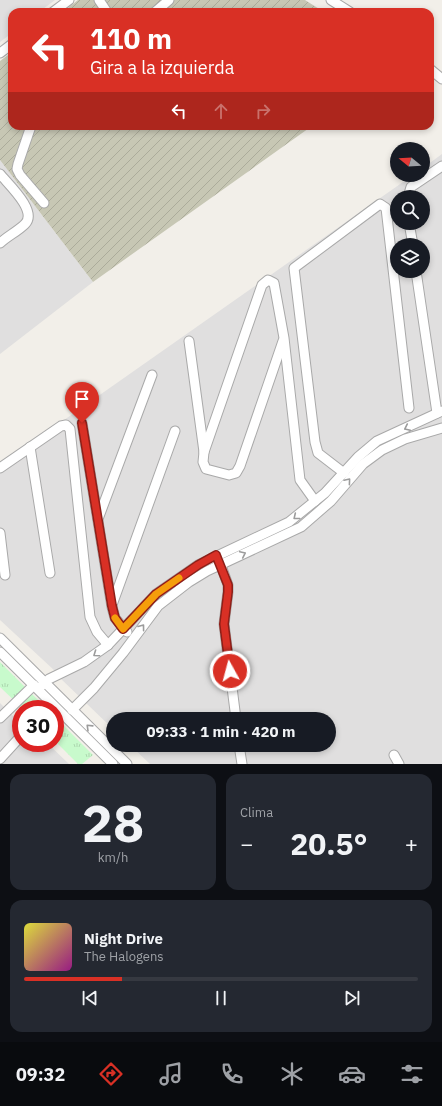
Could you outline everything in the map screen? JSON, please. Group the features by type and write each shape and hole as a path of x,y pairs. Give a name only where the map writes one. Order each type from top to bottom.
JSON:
{"street":[{"path":"58,8 69,0"},
{"path":"160,8 169,0"},
{"path":"331,0 344,8"},
{"path":"434,72 442,79"},
{"path":"30,130 17,169 20,175 44,204"},
{"path":"410,190 442,166"},
{"path":"0,174 26,204 29,214 27,222 0,242"},
{"path":"344,473 318,453 314,442 294,268 380,204 386,208 409,408"},
{"path":"72,710 94,688 158,606 189,582 207,571 301,527 331,501 377,441 440,412 417,278"},
{"path":"284,338 236,474 229,475 206,469 203,462 204,452 262,284 268,280 274,283 284,338 300,480 315,501"},
{"path":"188,341 204,452"},
{"path":"98,520 152,376"},
{"path":"82,423 112,606 115,618 133,639"},
{"path":"0,468 61,426 66,425 70,429 90,617 97,632 108,645"},
{"path":"0,718 39,685 84,662 108,645 156,594 198,565 216,555 289,522 325,493 344,473 361,460 405,438 442,428"},
{"path":"112,606 175,431"},
{"path":"30,447 50,573"},
{"path":"325,493 331,501"},
{"path":"0,533 5,575"},
{"path":"216,555 221,564 228,592 224,624 235,712"},
{"path":"0,638 50,700"},
{"path":"0,652 39,685"},
{"path":"64,707 72,710 127,764"},
{"path":"64,715 113,764"},
{"path":"0,759 12,746"},
{"path":"241,752 242,764"},
{"path":"394,755 399,764"}],"shaded area":[{"path":"0,0 55,0 44,8 8,8 8,36 0,42"},
{"path":"78,0 305,0 318,8 68,8"},
{"path":"8,55 8,130 306,130 93,282 0,160 0,61"},
{"path":"442,154 442,764 150,764 137,752 336,752 336,712 106,712 106,722 60,678 55,671 0,620 0,465 390,191 390,230 430,230 430,190 392,190 403,182 430,182 430,163"},
{"path":"0,160 93,282 0,354"},
{"path":"0,703 12,715 12,752 56,752 69,764 0,764"}],"green space":[{"path":"0,662 38,700 14,700 0,687"},
{"path":"64,726 93,755 82,764 78,764 64,750"}],"slow traffic":[{"path":"115,618 123,629 156,594 179,578"}],"route":[{"path":"82,423 115,618 123,629 156,594 198,565 216,555 221,564 228,585 228,603 224,624 230,671"}]}
